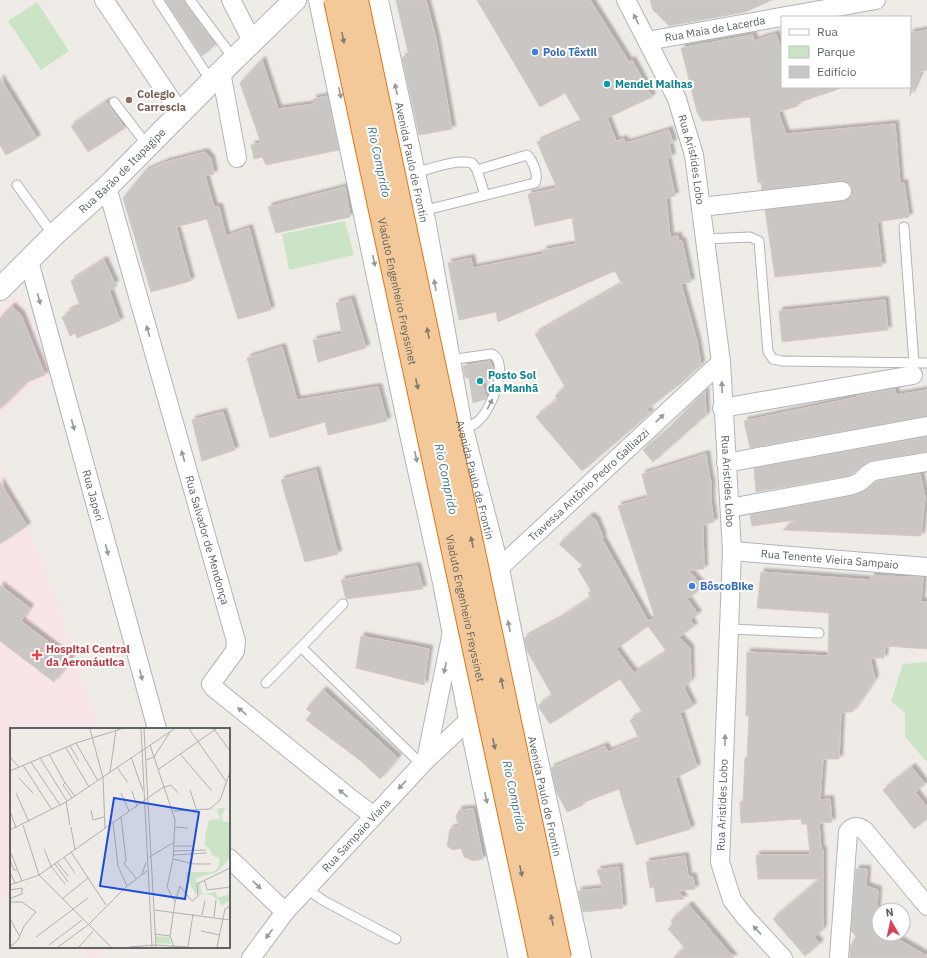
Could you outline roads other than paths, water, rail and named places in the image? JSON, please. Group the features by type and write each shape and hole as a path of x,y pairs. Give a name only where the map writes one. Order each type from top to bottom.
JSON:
{"highway":[{"name":"Viaduto Engenheiro Freyssinet","path":"335,0 540,958"},
{"name":"Viaduto Engenheiro Freyssinet","path":"357,0 560,958"}],"main road":[{"name":"Rua Barão de Itapagipe","path":"0,289 54,236 107,188 252,41 295,0"},
{"path":"320,0 411,434 444,582 470,718 520,958"},
{"name":"Avenida Paulo de Frontin","path":"377,0 423,216 448,361 461,426 498,569 525,706 580,958"},
{"path":"368,231 423,216"},
{"path":"411,434 461,426"},
{"path":"470,718 525,706"}],"street":[{"path":"104,0 180,113"},
{"path":"231,0 252,41"},
{"name":"Rua Aristides Lobo","path":"626,0 677,98 688,131 694,155 706,239 720,362 732,552 720,862 732,900 746,918 783,958"},
{"name":"Rua Maia de Lacerda","path":"784,16 876,0"},
{"name":"Rua Maia de Lacerda","path":"647,40 781,17"},
{"path":"222,71 237,158"},
{"name":"Rua Salvador de Mendonça","path":"107,188 236,640 235,651 212,684 214,688 374,816"},
{"path":"701,207 842,191"},
{"name":"Rua Japeri","path":"29,261 157,728"},
{"name":"Travessa Antônio Pedro Galliazzi","path":"444,582 498,569 720,362"},
{"path":"722,408 914,369"},
{"path":"726,463 927,426"},
{"path":"730,508 859,484 868,474 873,471 927,462"},
{"name":"Rua Tenente Vieira Sampaio","path":"732,552 927,567"},
{"path":"424,762 453,629"},
{"name":"Rua Sampaio Viana","path":"251,958 285,912 424,762 470,718"},
{"path":"839,958 848,832 853,827 858,826 866,831 927,906"},
{"path":"230,859 285,912"}],"lane":[{"path":"158,0 222,71"},
{"path":"190,0 222,71"},
{"path":"114,102 148,145"},
{"path":"423,216 485,195 535,183 536,174 530,158 527,155 477,170"},
{"path":"414,173 466,162 472,163 477,170 485,195"},
{"path":"17,185 54,236"},
{"path":"904,227 914,369"},
{"path":"706,239 750,237 759,241 768,352 773,359 782,361 914,369 927,363"},
{"path":"448,361 489,354 495,356 497,360 500,376 492,399 479,421 461,426"},
{"path":"266,683 344,604"},
{"path":"729,629 819,633"},
{"path":"301,647 424,762"},
{"path":"307,889 324,901 396,939"}],"place":[{"name":"Polo Têxtil","path":"535,52"},
{"name":"Mendel Malhas","path":"607,84"},
{"name":"Colegio Carrescia","path":"129,100"},
{"name":"Posto Sol da Manhã","path":"480,381"},
{"name":"BôscoBike","path":"692,586"},
{"name":"Hospital Central da Aeronáutica","path":"37,655"}],"water label":[{"name":"Rio Comprido","path":"379,162"},
{"name":"Rio Comprido","path":"446,479"},
{"name":"Rio Comprido","path":"514,796"}]}
